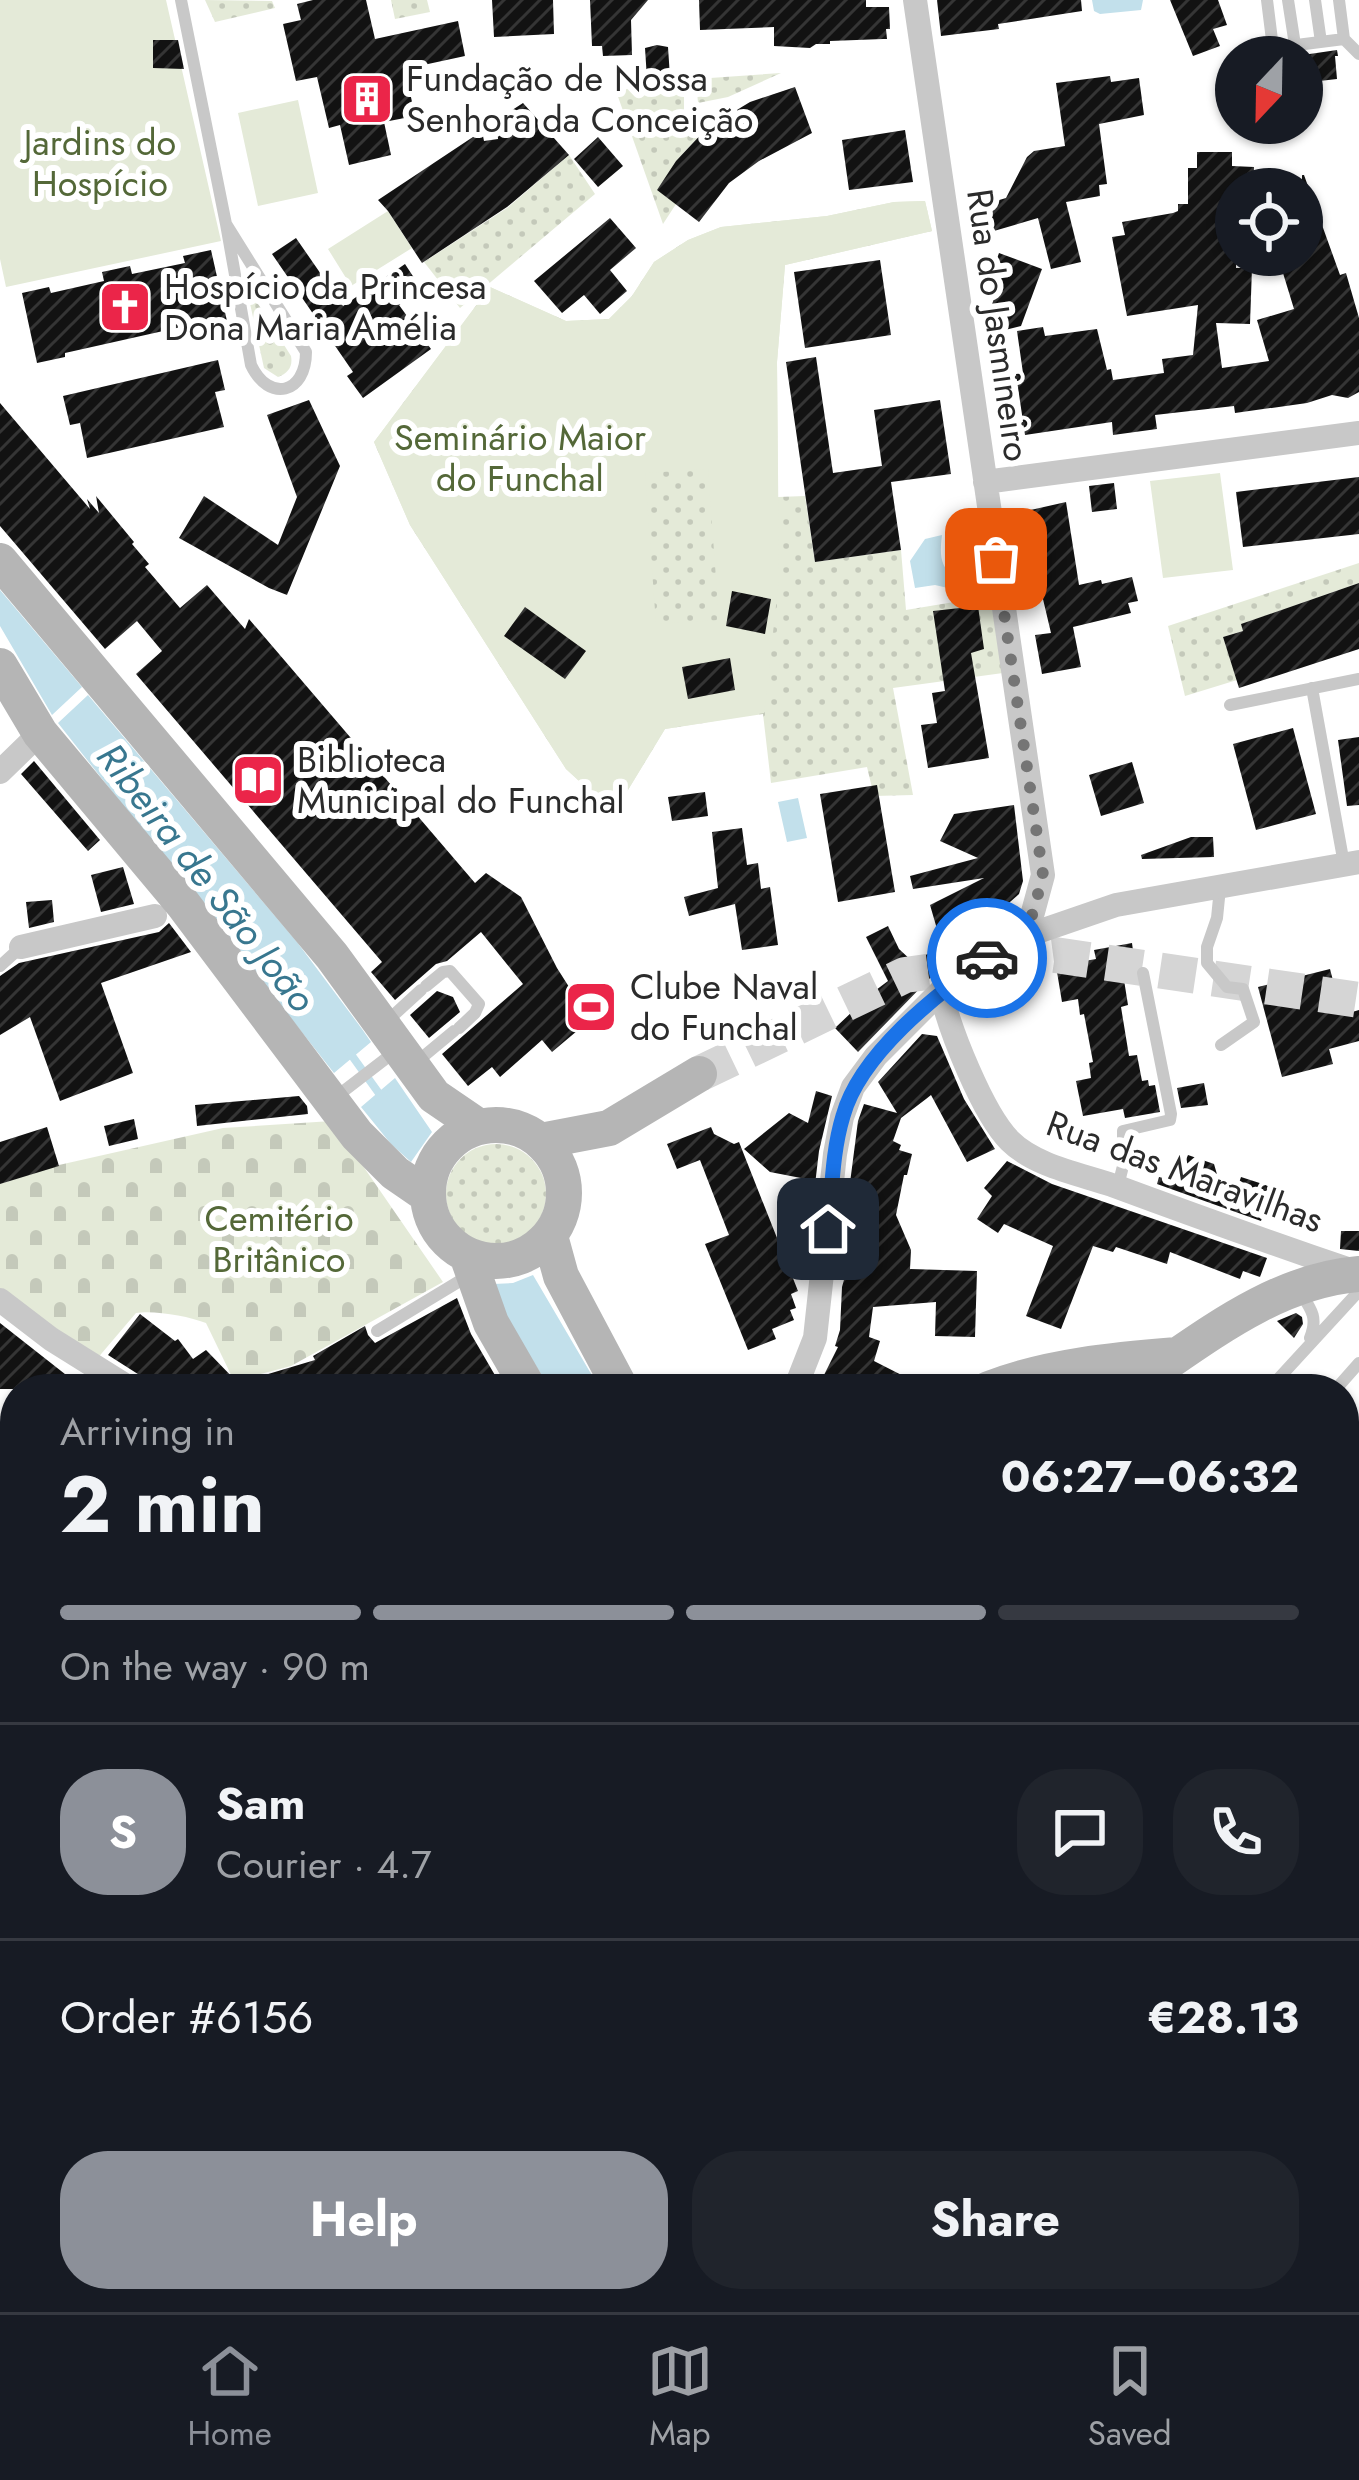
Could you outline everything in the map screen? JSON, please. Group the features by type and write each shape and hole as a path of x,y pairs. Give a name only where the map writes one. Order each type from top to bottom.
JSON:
{"main road":[{"path":"0,561 332,956 394,1049 467,1132"},
{"path":"0,666 40,734 339,1095 357,1135 394,1173 423,1184"},
{"path":"565,1185 609,1129 699,1075"},
{"path":"476,1263 520,1257 542,1243 559,1220 565,1185 557,1161 528,1131 495,1124 467,1132 441,1151 423,1184 439,1231 476,1263 491,1323 520,1374"},
{"path":"541,1141 609,1129"},
{"path":"542,1243 613,1374"},
{"path":"1151,1374 1261,1303 1319,1279 1359,1273"},
{"path":"1044,1374 1180,1355"}],"street":[{"name":"Rua do Jasmineiro","path":"915,0 946,212 958,246 985,482 1043,875 1033,913 1020,938"},
{"path":"985,482 1359,433"},
{"path":"0,772 40,734"},
{"path":"801,1374 814,1338 835,1154 853,1087 941,991 1020,938 1116,905 1352,864"},
{"path":"1043,875 1052,893 1065,902 1116,905"},
{"path":"21,946 155,916"},
{"name":"Rua das Maravilhas","path":"941,991 948,1023 988,1108 1012,1144 1042,1160 1359,1273"},
{"path":"0,1300 107,1374"}],"lane":[{"path":"181,0 251,365 266,387 287,388 302,373 305,352 226,224"},
{"path":"1267,0 1272,36"},
{"path":"1288,0 1293,36"},
{"path":"1315,0 1320,36"},
{"path":"1339,0 1344,39 1359,54"},
{"path":"1323,42 1344,39"},
{"path":"1230,705 1359,679"},
{"path":"1312,688 1352,864"},
{"path":"1220,886 1207,963 1227,987 1244,989 1254,1022 1221,1045"},
{"path":"0,966 21,946"},
{"path":"339,1095 394,1049 457,1030 475,1013 479,1004 450,970 423,988 394,1049"},
{"path":"1130,1192 1123,1166 1123,1131 1162,1124 1171,1114 1143,973"},
{"path":"377,1330 476,1263"},
{"path":"1297,1286 1314,1313 1308,1345"},
{"path":"1282,1374 1359,1291"}],"green space":[{"name":"Jardins do Hospício","path":"0,0 166,0 221,241 6,287 0,259"},
{"path":"205,0 272,1 275,8 215,22"},
{"path":"391,0 427,0 430,12 395,19"},
{"path":"781,73 728,97 698,103 696,79"},
{"path":"684,79 684,118 699,136 658,190 676,204 663,224 616,91"},
{"path":"298,100 318,193 258,206 238,113"},
{"path":"569,155 595,194 460,308 424,262 507,208"},
{"name":"Seminário Maior do Funchal","path":"925,201 932,231 785,265 777,362 778,497 805,496 815,562 901,550 906,610 990,596 1003,673 893,688 913,795 874,796 867,767 771,783 763,714 665,729 614,813 566,769 410,525 374,442 490,287 566,321 609,319 632,296 654,262 688,240 721,227"},
{"name":"Seminário Maior do Funchal","path":"925,201 932,231 785,265 777,362 779,579 764,713 665,729 614,813 566,769 410,525 374,442 490,287 566,321 609,319 632,296 654,262 688,240 721,227 827,216 894,202","holes":["708,469 719,620 656,624 645,473"]},
{"path":"388,211 412,248 351,286 328,249"},
{"path":"246,285 291,356 289,369 278,377 264,368"},
{"path":"1220,473 1233,570 1163,578 1150,481"},
{"path":"1359,563 1359,583 1242,624 1243,631 1223,637 1237,680 1185,696 1168,626"},
{"name":"Cemitério Britânico","path":"332,1121 443,1282 291,1366 261,1374 231,1374 206,1323 152,1312 136,1313 96,1360 0,1288 0,1184 59,1165 223,1128"},
{"path":"496,1144 515,1148 531,1159 542,1175 546,1194 542,1213 531,1229 515,1240 496,1244 477,1240 461,1229 450,1213 446,1194 450,1175 461,1159 477,1148"}],"water":[{"path":"1092,0 1143,0 1141,10 1100,14 1094,11"},
{"path":"942,535 943,563 954,577 948,588 915,588 910,561 925,539"},
{"path":"0,590 82,687 52,715 0,626"},
{"path":"88,695 297,942 371,1042 334,1073 58,723"},
{"path":"798,798 807,838 787,842 778,802"},
{"path":"395,1078 432,1132 411,1162 361,1107"},
{"path":"533,1275 591,1374 541,1374 507,1318 493,1284"}],"building":[{"name":"Fundação de Nossa Senhora da Conceição","path":"366,0 375,39 458,21 465,56 405,69 415,116 384,122 391,155 349,165 340,125 329,128 317,77 296,81 283,24 301,20 297,4"},
{"path":"492,0 553,0 554,34 494,37"},
{"path":"590,0 648,0 631,20 632,55 603,56 602,46 592,46"},
{"path":"699,0 866,0 866,7 889,7 890,29 886,29 887,39 830,41 810,48 774,46 774,27 700,30"},
{"path":"937,0 1081,0 1082,11 941,36"},
{"path":"1170,0 1218,0 1227,25 1213,29 1215,48 1193,56"},
{"path":"153,40 178,40 184,69 153,68"},
{"path":"668,47 670,77 647,79 645,48"},
{"path":"1337,50 1337,79 1323,81 1323,52"},
{"path":"1110,76 1111,82 1139,78 1144,115 1099,124 1107,184 1099,185 1100,196 1066,202 1081,262 1051,269 1038,218 987,233 979,206 1006,198 1034,151 1065,146 1056,83"},
{"path":"795,87 812,133 729,183 699,222 657,190 707,128 750,102"},
{"path":"523,103 569,155 507,207 422,263 378,200 482,131 484,141 498,139 497,120"},
{"path":"905,130 913,182 849,190 842,140"},
{"path":"598,137 623,166 598,187 574,159"},
{"path":"1197,152 1232,152 1232,166 1254,167 1215,168 1215,276 1252,276 1250,324 1216,323 1222,368 1269,361 1257,320 1294,309 1284,276 1323,276 1323,228 1340,275 1346,273 1359,318 1359,392 1348,398 1332,395 1235,413 1234,406 1155,415 1157,429 1113,435 1112,422 1025,435 1016,374 1023,373 1017,331 1043,327 1045,336 1097,329 1113,380 1164,373 1162,359 1193,355 1198,305 1127,316 1112,237 1125,235 1122,222 1173,213 1178,204 1188,204 1188,168 1197,168"},
{"path":"610,218 636,248 610,270 627,291 600,314 584,295 562,313 534,281"},
{"path":"296,238 343,306 405,264 422,290 399,305 431,349 363,398 347,376 353,372 272,254"},
{"name":"Hospício da Princesa Dona Maria Amélia","path":"211,250 227,321 199,327 199,323 37,363 22,293 49,287 51,293 104,281 102,272 130,266 132,274 185,263 183,256"},
{"path":"999,253 1042,269 1021,326 997,332 991,307 1000,282 990,278"},
{"path":"880,260 891,335 805,348 794,272"},
{"path":"816,357 833,473 882,466 874,410 940,400 951,474 891,482 901,550 815,562 786,362"},
{"path":"218,360 225,390 215,392 224,427 87,458 80,423 70,425 63,396"},
{"path":"309,400 340,466 287,595 179,538 204,496 278,545 297,497 267,415"},
{"path":"0,403 90,509 87,499 99,513 96,496 180,608 207,585 245,629 249,619 475,883 486,873 521,897 590,1020 552,1052 542,1040 500,1077 492,1067 468,1086 442,1054 523,984 481,932 395,1000 371,972 382,962 136,674 162,651 137,621 105,649 0,526"},
{"path":"1359,477 1359,534 1243,547 1236,492"},
{"path":"1114,483 1117,509 1092,512 1089,486"},
{"path":"1066,502 1079,585 1132,577 1138,601 1128,603 1131,613 1073,627 1081,667 1042,674 1035,635 1051,633 1038,578 1024,580 1013,514"},
{"path":"1359,583 1359,649 1239,688 1223,637 1243,631 1241,624"},
{"path":"732,591 771,599 765,634 726,626"},
{"path":"978,606 984,649 971,653 989,758 928,768 921,725 937,723 932,693 945,691 933,611"},
{"path":"525,607 586,651 565,679 504,636"},
{"path":"730,658 735,690 688,699 682,667"},
{"path":"1293,728 1316,814 1256,830 1233,744"},
{"path":"1359,737 1359,805 1347,806 1338,740"},
{"path":"34,761 100,840 88,851 21,774"},
{"path":"1132,762 1144,803 1101,816 1089,775"},
{"path":"877,785 895,892 838,902 820,794"},
{"path":"705,792 708,816 672,821 668,797"},
{"path":"1014,805 1023,881 1019,894 979,922 985,934 929,979 858,1052 835,1028 852,1008 888,981 866,937 888,926 899,949 913,962 942,946 930,905 984,878 913,889 910,876 978,858 940,841 954,814"},
{"path":"742,828 747,865 758,863 761,889 770,887 778,945 742,950 735,904 689,916 684,897 718,888 712,832"},
{"path":"1191,837 1213,837 1214,857 1142,859 1141,855"},
{"path":"123,867 134,904 101,912 91,875"},
{"path":"52,900 54,922 29,928 26,902"},
{"path":"169,923 191,952 101,983 133,1073 60,1101 30,1017 0,1035 0,976 19,963 159,932"},
{"path":"1132,943 1135,966 1130,979 1124,980 1128,1005 1121,1007 1129,1056 1137,1055 1142,1081 1155,1085 1160,1112 1125,1118 1123,1109 1083,1116 1076,1081 1091,1078 1089,1063 1093,1062 1084,1014 1080,1015 1078,999 1062,1002 1056,966 1096,959 1094,950"},
{"path":"1330,969 1342,1015 1359,1010 1359,1041 1329,1049 1333,1064 1282,1077 1258,987"},
{"path":"437,991 453,997 460,1012 429,1038 410,1015"},
{"path":"922,1034 937,1036 964,1099 995,1149 967,1162 931,1095 901,1118 893,1141 901,1145 899,1150 912,1154 896,1215 911,1250 910,1269 977,1271 975,1337 935,1336 936,1302 873,1307 869,1337 880,1341 874,1361 900,1374 824,1374 838,1347 842,1287 853,1247 843,1237 858,1121 864,1104 897,1113 878,1082"},
{"path":"1204,1083 1208,1105 1181,1108 1177,1088"},
{"path":"816,1091 832,1096 812,1210 801,1200 801,1178 770,1172 744,1149 789,1113 808,1123"},
{"path":"299,1096 308,1114 197,1126 195,1105"},
{"path":"134,1119 138,1139 109,1146 104,1126"},
{"path":"47,1127 59,1166 0,1184 0,1142"},
{"path":"711,1127 714,1134 739,1142 798,1291 791,1294 794,1320 772,1329 776,1339 748,1350 705,1244 729,1235 700,1160 677,1169 667,1144"},
{"path":"1188,1155 1214,1164 1227,1209 1157,1184 1159,1177 1167,1179 1174,1158 1185,1162"},
{"path":"1007,1161 1052,1184 1267,1258 1260,1277 1243,1271 1240,1279 1170,1252 1167,1264 1116,1247 1113,1252 1093,1246 1061,1329 1026,1316 1053,1246 1004,1224 998,1233 977,1219 992,1196 984,1188"},
{"path":"1241,1177 1272,1187 1261,1221 1230,1210"},
{"path":"1341,1231 1359,1231 1359,1251 1340,1249"},
{"path":"457,1298 494,1374 268,1374 315,1360 313,1356 365,1326 375,1343"},
{"path":"1296,1313 1303,1324 1294,1338 1277,1321"},
{"path":"140,1314 178,1339 193,1359 206,1350 229,1374 138,1374 108,1355"},
{"path":"0,1323 65,1374 0,1374"}],"waterway":[{"name":"Ribeira de São João","path":"350,1053 383,1099"}],"tunnel":[{"path":"699,1074 905,975 1055,955 1359,1000"}],"way so far":[{"path":"987,958 1020,938 1033,913 1043,875 996,559"}],"place":[{"name":"Fundação de Nossa Senhora da Conceição","path":"367,99"},
{"name":"Hospício da Princesa Dona Maria Amélia","path":"125,307"},
{"name":"Biblioteca Municipal do Funchal","path":"258,780"},
{"name":"Clube Naval do Funchal","path":"591,1007"}],"route":[{"path":"828,1229 835,1154 853,1087 941,991 987,958"}]}
